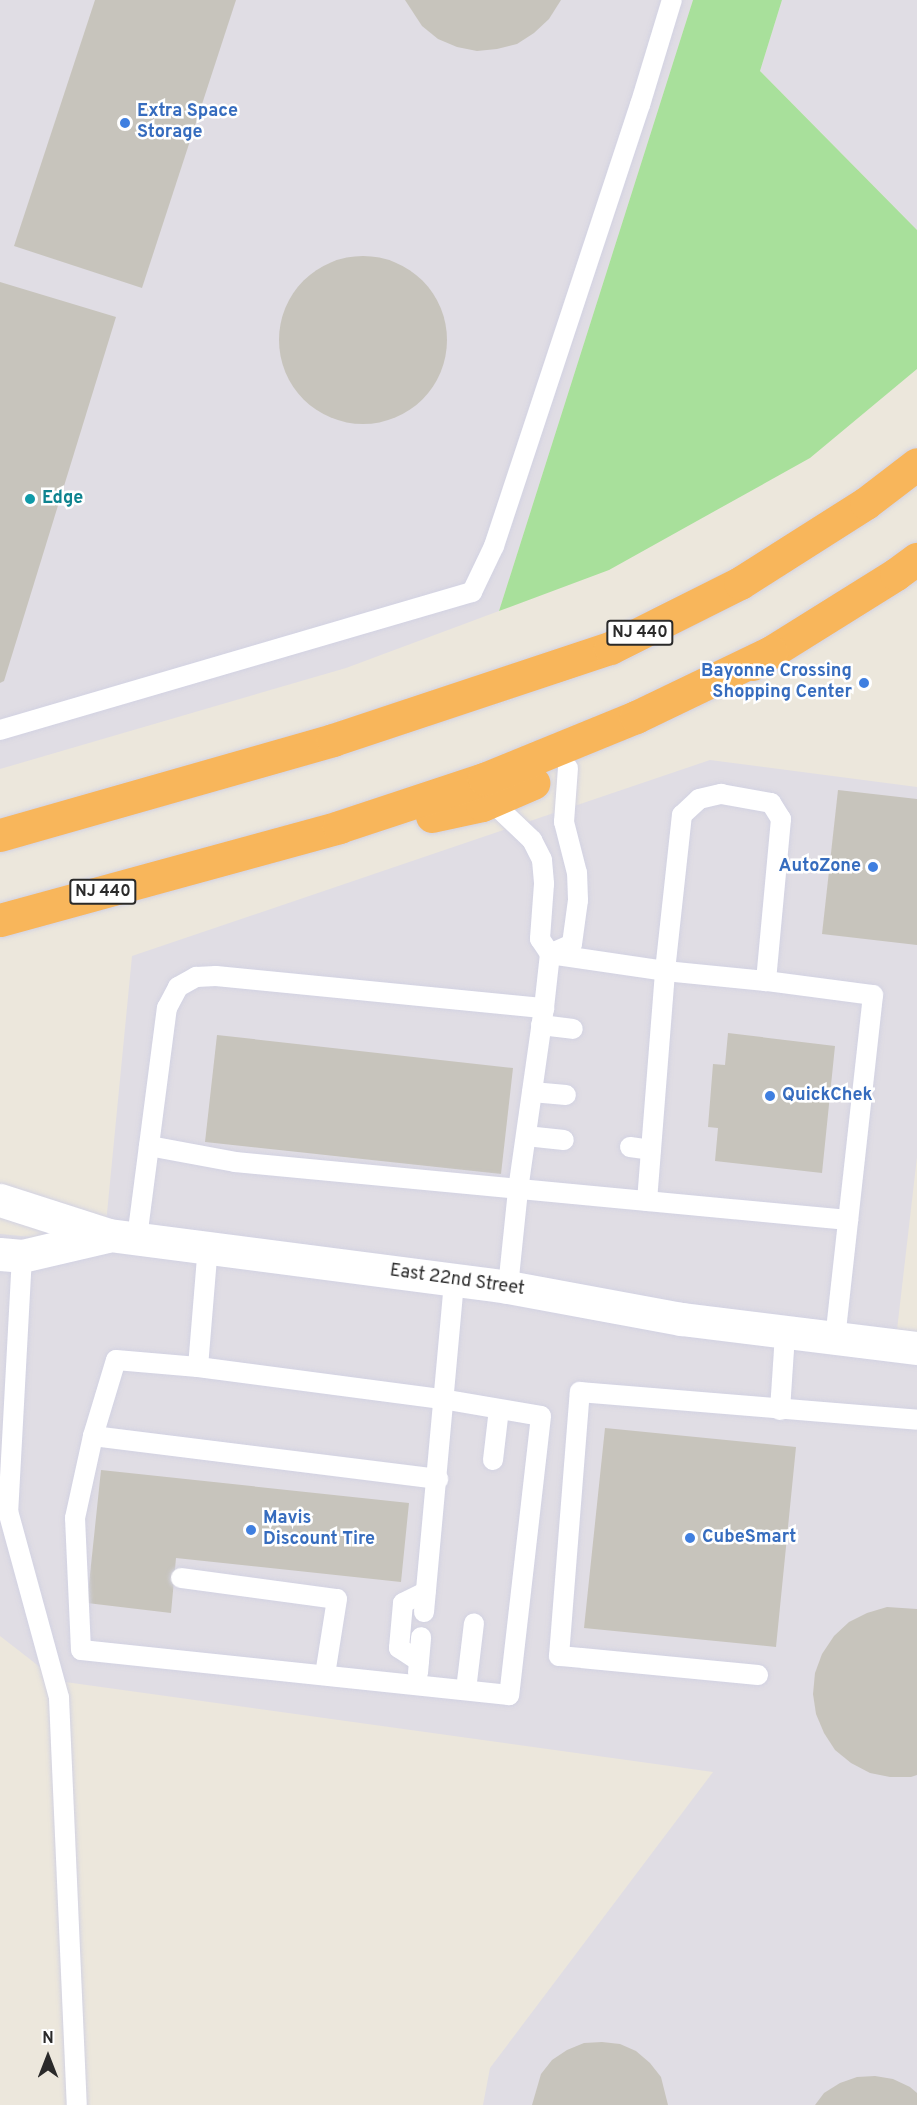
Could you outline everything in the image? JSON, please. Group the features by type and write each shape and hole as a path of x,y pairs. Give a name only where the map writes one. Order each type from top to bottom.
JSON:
{"highway":[{"name":"NJ 440","path":"0,835 333,740 610,648 740,583 866,503 917,464"},
{"name":"NJ 440","path":"0,920 339,827 484,779 636,717 771,652 917,559"},
{"path":"207,864 491,801 568,768 656,724 771,652"}],"street":[{"name":"East 22nd Street","path":"0,1200 123,1237 208,1246 508,1287 681,1319 785,1334 917,1348"},
{"path":"11,1255 123,1237"}],"lane":[{"path":"0,730 472,592 494,546 640,105 672,0"},
{"path":"550,954 573,944 578,900 577,873 564,822 568,768"},
{"path":"647,1202 651,1150 645,1101 652,1041 665,970 682,815 699,800 721,794 771,803 781,819 766,981"},
{"path":"491,801 532,840 542,860 544,884 540,939 550,954 518,1190 508,1287"},
{"path":"550,954 873,995 836,1339"},
{"path":"123,1237 149,1146 167,1008 178,987 196,977 216,976 542,1017 573,1029"},
{"path":"532,1092 566,1095"},
{"path":"526,1136 564,1140"},
{"path":"149,1146 235,1161 848,1220"},
{"path":"630,1148 651,1150"},
{"path":"198,1367 208,1246"},
{"path":"11,1255 8,1511 59,1698 78,2105"},
{"path":"424,1612 438,1479 442,1400 454,1280"},
{"path":"780,1410 785,1334"},
{"path":"116,1360 198,1367 442,1400 541,1416 509,1695 81,1650 75,1518 93,1436 116,1360"},
{"path":"758,1675 558,1656 580,1392 917,1420"},
{"path":"493,1460 499,1409"},
{"path":"93,1436 438,1479"},
{"path":"181,1578 337,1599 325,1675"},
{"path":"419,1661 399,1648 403,1603 426,1592"},
{"path":"466,1690 474,1623"},
{"path":"416,1685 421,1637"}],"shaded area":[{"path":"0,0 693,0 499,611 346,668 0,769"},
{"path":"782,0 917,0 917,230 760,71"},
{"path":"710,760 917,787 917,1157 897,1330 917,1332 917,2105 483,2105 490,2068 713,1772 58,1681 0,1636 0,1234 104,1244 132,956"}],"green space":[{"path":"693,0 782,0 760,71 917,230 917,369 810,458 609,570 499,611"}],"building":[{"name":"Extra Space Storage","path":"95,0 236,0 142,288 14,246"},
{"path":"405,0 561,0 549,19 517,44 477,51 457,47 438,39 422,26"},
{"path":"363,256 379,257 395,262 423,280 441,308 446,324 446,356 441,372 423,400 395,418 379,423 363,424 347,423 331,418 303,400 285,372 280,356 279,340 280,324 285,308 303,280 331,262 347,257"},
{"name":"Edge","path":"0,282 116,317 4,681 0,683"},
{"name":"AutoZone","path":"838,790 917,799 917,945 822,934"},
{"name":"QuickChek","path":"728,1033 835,1046 822,1173 715,1161 718,1128 708,1127 713,1064 725,1065"},
{"path":"217,1035 513,1068 501,1174 205,1142"},
{"name":"CubeSmart","path":"605,1428 796,1447 776,1647 584,1628"},
{"name":"Mavis Discount Tire","path":"101,1470 409,1503 401,1582 176,1558 171,1613 87,1603"},
{"path":"887,1607 917,1609 917,1775 911,1777 890,1777 870,1773 851,1763 835,1750 816,1714 813,1694 815,1673 822,1654 834,1636 849,1622"},
{"path":"584,2043 620,2044 636,2051 650,2063 661,2077 668,2105 532,2105 541,2074 552,2060"},
{"path":"875,2076 893,2079 910,2087 917,2093 917,2105 815,2105 824,2093 840,2083 857,2077"}],"place":[{"name":"Extra Space Storage","path":"125,123"},
{"name":"Edge","path":"30,499"},
{"name":"Bayonne Crossing Shopping Center","path":"864,683"},
{"name":"AutoZone","path":"873,867"},
{"name":"QuickChek","path":"770,1096"},
{"name":"Mavis Discount Tire","path":"251,1530"},
{"name":"CubeSmart","path":"690,1538"}]}
